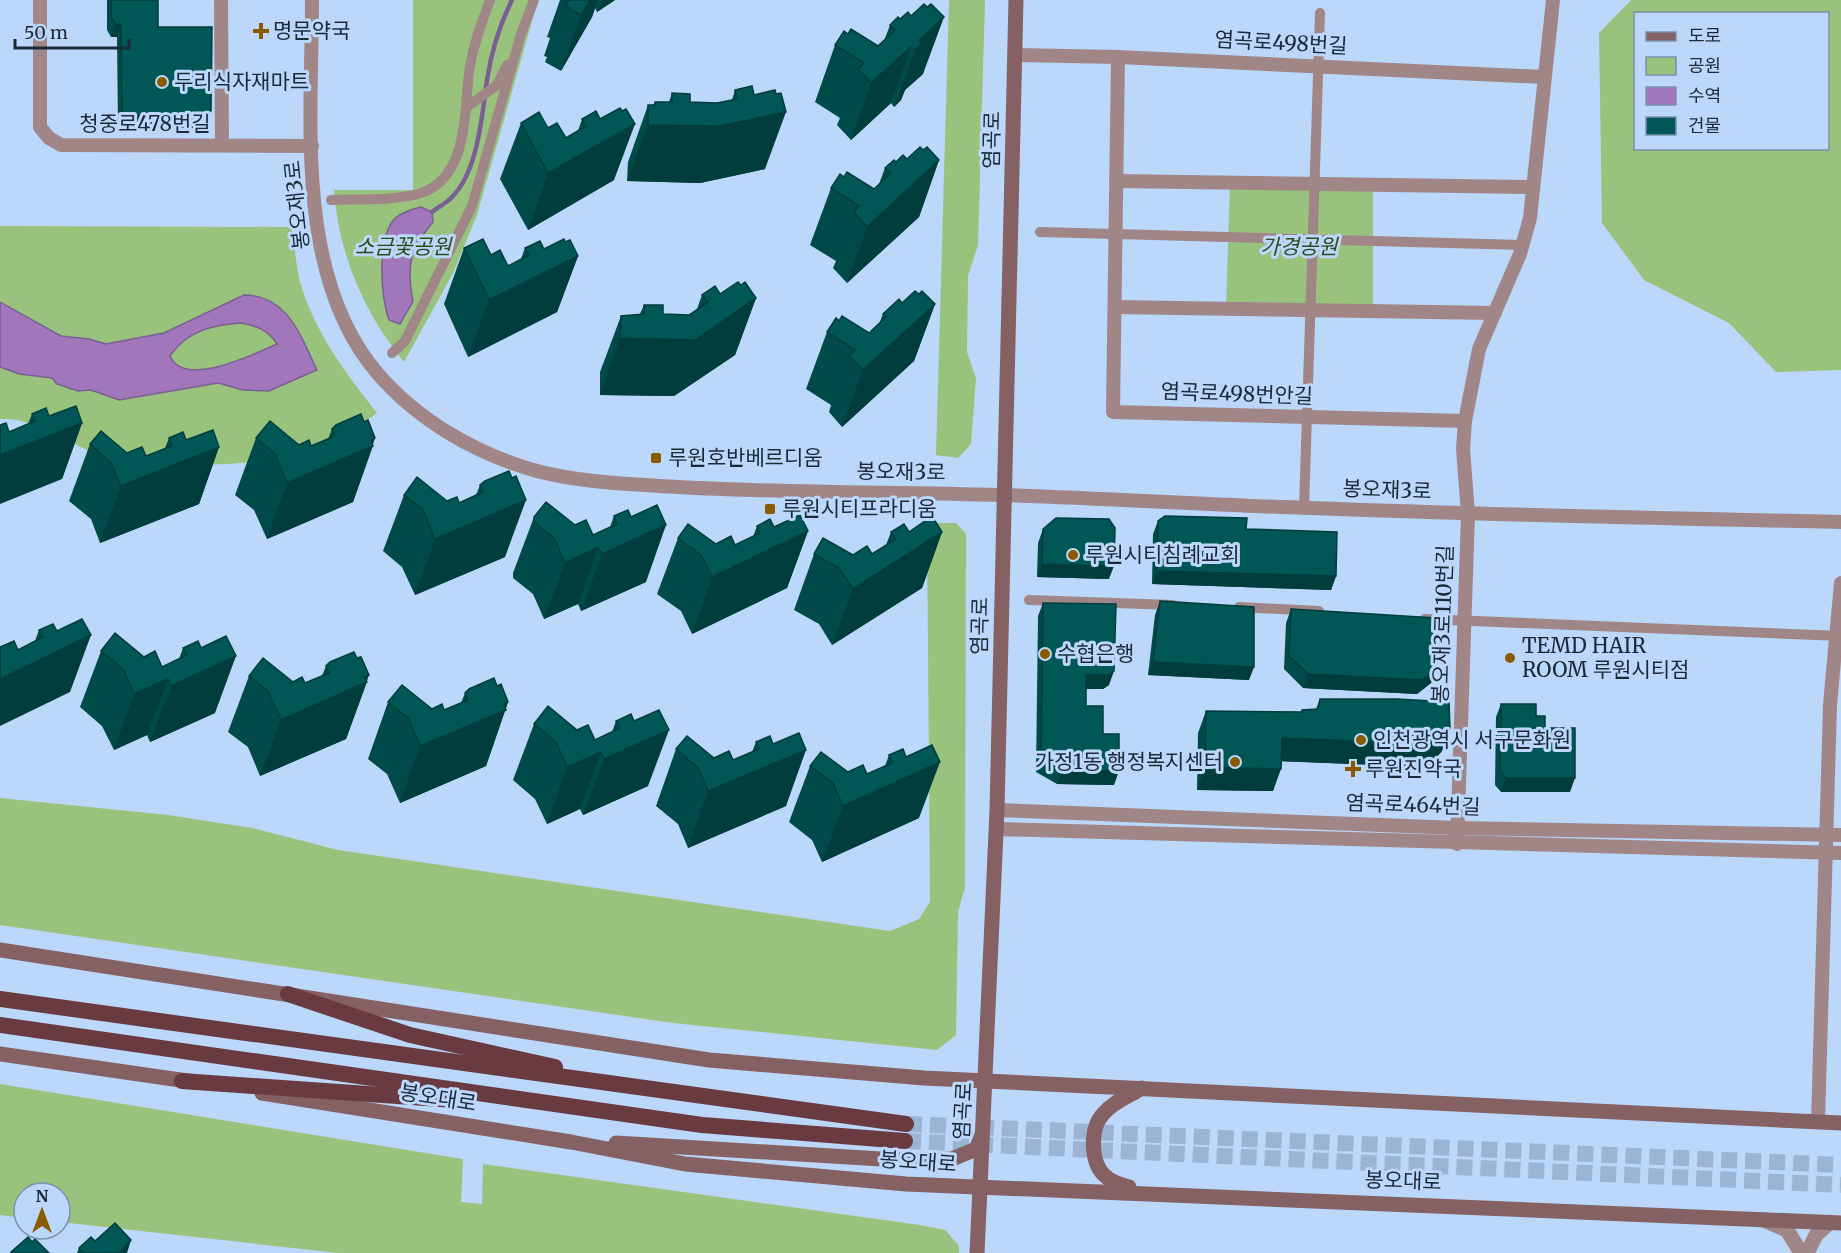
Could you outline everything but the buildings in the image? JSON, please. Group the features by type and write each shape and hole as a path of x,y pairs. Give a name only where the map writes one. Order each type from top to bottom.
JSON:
{"highway":[{"path":"288,994 410,1035 675,1094"},
{"name":"봉오대로","path":"0,999 675,1094 906,1124"},
{"name":"봉오대로","path":"0,1025 702,1125 905,1141"},
{"path":"182,1081 464,1101 702,1125"}],"main road":[{"name":"염곡로","path":"977,1253 997,810 1016,0"},
{"path":"0,950 709,1060 924,1078 1841,1123"},
{"name":"봉오대로","path":"0,1054 571,1142 685,1164 980,1189 1146,1192 1836,1222"},
{"path":"1142,1089 1101,1115 1095,1128 1094,1143 1095,1160 1102,1173 1113,1183 1146,1192"},
{"path":"571,1142 687,1145 914,1161 952,1159 976,1149 983,1134"}],"street":[{"name":"청중로478번길","path":"40,0 40,127 49,138 62,145 312,146"},
{"path":"221,0 222,145"},
{"name":"봉오재3로","path":"312,0 314,200 323,257 338,304 357,344 389,386 425,418 478,449 538,471 604,482 720,489 1004,495 1467,514 1841,522"},
{"path":"331,200 382,199 419,194 440,183 454,161 465,129 470,67 477,29 490,0"},
{"path":"467,107 497,85 534,0"},
{"name":"봉오재3로110번길","path":"1457,844 1467,514 1463,449 1465,422 1479,349 1522,245 1530,218 1553,0"},
{"path":"1304,508 1308,310 1315,184 1320,13"},
{"path":"392,353 405,341 472,206 521,34"},
{"name":"염곡로498번길","path":"1015,55 1118,57 1544,76"},
{"name":"염곡로498번안길","path":"1118,57 1113,412 1465,422"},
{"path":"1116,181 1533,187"},
{"path":"1040,232 1522,245"},
{"path":"1115,307 1495,313"},
{"path":"1818,1122 1826,853 1834,835 1830,705 1839,636 1841,584"},
{"path":"1029,600 1187,605"},
{"path":"1222,606 1325,612"},
{"path":"1418,618 1464,622 1839,636"},
{"name":"염곡로464번길","path":"997,810 1458,828 1834,835"},
{"path":"1032,812 1024,820 1033,830"},
{"name":"염곡로464번길","path":"996,829 1457,844 1841,853"},
{"path":"1761,1219 1787,1230 1801,1253"},
{"path":"1807,1253 1816,1235 1836,1222"}],"green space":[{"name":"소금꽃공원","path":"413,0 538,0 477,215 453,273 404,362 376,323 356,281 341,237 334,190 413,190"},
{"path":"949,0 985,0 978,245 968,276 967,352 976,379 971,444 958,458 936,455"},
{"path":"1631,0 1841,0 1841,370 1776,372 1729,323 1644,280 1602,223 1599,33"},
{"name":"가경공원","path":"1230,183 1373,185 1373,311 1226,308"},
{"path":"0,226 292,227 296,261 306,301 332,351 377,413 344,436 295,454 249,462 203,465 108,458 27,422 0,419"},
{"path":"927,523 956,523 966,534 965,887 958,912 956,1035 937,1050 673,1023 0,925 0,798 168,815 252,828 338,850 890,931 919,919 930,902"},
{"path":"0,1084 463,1159 461,1202 482,1204 483,1164 920,1225 945,1230 959,1246 959,1253 338,1253 72,1223 72,1181 12,1181 12,1216 0,1215"}],"water":[{"path":"421,207 432,212 433,222 419,241 412,258 410,278 413,301 400,324 389,320 386,310 382,284 384,243 387,231 394,219 405,212"},
{"path":"244,295 259,297 272,302 291,320 317,370 269,391 243,390 218,383 119,400 91,390 78,391 57,384 52,378 19,374 0,367 0,302 61,336 89,339 106,344 164,333","holes":["241,323 266,332 277,344 237,361 204,369 189,369 178,365 170,356 192,335 210,328"]}],"waterway":[{"path":"432,212 451,198 460,187 473,159 494,50 512,0"}],"tunnel":[{"path":"906,1124 1841,1165"},
{"path":"905,1141 1841,1185"}],"place":[{"name":"명문약국","path":"261,31"},
{"name":"두리식자재마트","path":"162,82"},
{"name":"루원호반베르디움","path":"656,458"},
{"name":"루원시티프라디움","path":"770,509"},
{"name":"루원시티침례교회","path":"1073,555"},
{"name":"수협은행","path":"1045,654"},
{"name":"TEMD HAIR ROOM 루원시티점","path":"1510,658"},
{"name":"인천광역시 서구문화원","path":"1361,740"},
{"name":"가정1동 행정복지센터","path":"1235,762"},
{"name":"루원진약국","path":"1353,769"}]}
